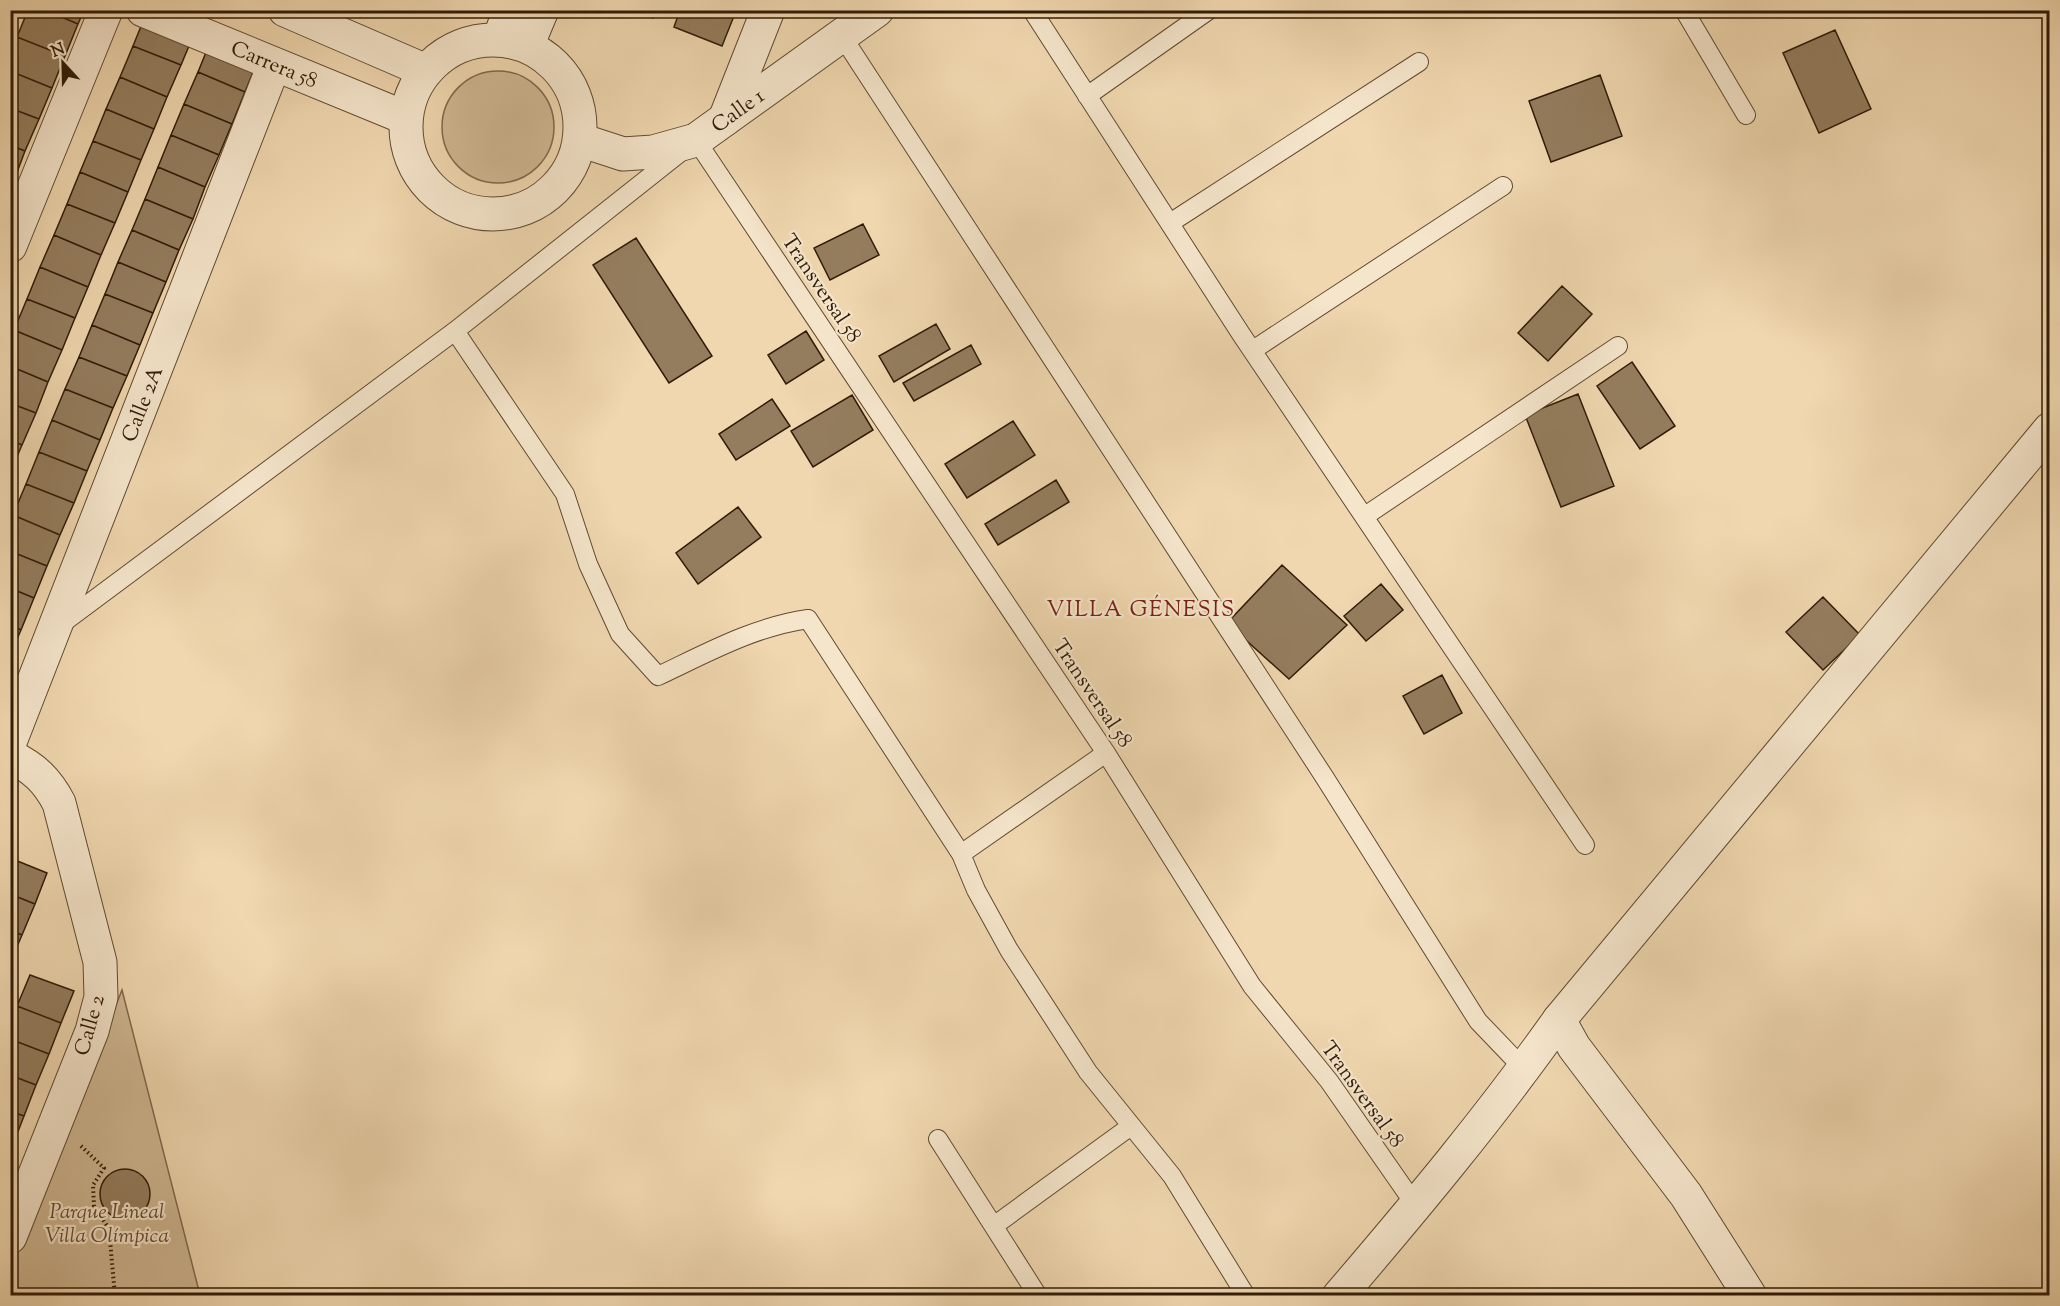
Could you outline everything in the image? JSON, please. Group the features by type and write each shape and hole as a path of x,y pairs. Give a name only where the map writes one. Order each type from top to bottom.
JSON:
{"street":[{"path":"10,246 106,10"},
{"name":"Carrera 58","path":"143,10 406,118"},
{"path":"512,32 552,61 570,83 580,111 580,140 571,168 552,192 526,208 497,215 467,211 441,197 420,175 408,148 406,118 412,94 426,71 446,53 471,42 512,32 542,10"},
{"path":"726,118 768,10"},
{"name":"Calle 1","path":"580,140 623,154 653,152 696,140 877,10"},
{"path":"291,12 426,71"},
{"name":"Calle 2A","path":"10,742 274,65"},
{"path":"1339,1296 1416,1206 1524,1069 1559,1020 2049,429"},
{"name":"Calle 2","path":"10,756 31,766 48,782 59,803 99,962 101,997 92,1031 10,1237"},
{"path":"1559,1020 1574,1047 1686,1195 1750,1296"}],"lane":[{"path":"1032,10 1253,350 1585,845"},
{"path":"1087,96 1209,10"},
{"path":"1684,10 1746,115"},
{"path":"842,36 1325,778 1478,1021 1524,1069"},
{"path":"1170,223 1419,62"},
{"path":"54,629 455,331 696,140"},
{"name":"Transversal 58","path":"696,140 1106,753 1252,986 1329,1081 1416,1206"},
{"path":"1253,350 1503,186"},
{"path":"455,331 564,494 588,564 620,634 658,676 740,637 780,623 808,619 961,854 976,890 1009,950 1088,1072 1172,1176 1246,1296"},
{"path":"1365,516 1618,345"},
{"path":"961,854 1106,753"},
{"path":"995,1225 1131,1126"},
{"path":"938,1139 995,1225 1038,1296"}],"path":[{"path":"56,1122 104,1168 93,1185 94,1206 109,1229 115,1296"}],"green space":[{"path":"498,71 520,75 538,87 550,105 554,127 550,149 538,167 520,179 498,183 476,179 458,167 446,149 442,127 446,105 458,87 476,75"},
{"name":"Parque Lineal Villa Olímpica","path":"122,990 200,1295 11,1295 10,1270"}],"building":[{"path":"28,10 45,10 78,24 65,56 17,37"},
{"path":"45,10 84,10 78,24"},
{"path":"633,10 656,10 653,18"},
{"path":"680,10 721,10 734,16 722,46 674,27"},
{"path":"146,14 194,34 181,65 133,46"},
{"path":"1835,30 1871,109 1819,133 1783,53"},
{"path":"17,37 65,56 52,88 10,71 10,53"},
{"path":"211,40 258,60 245,92 198,72"},
{"path":"133,46 181,65 167,97 120,77"},
{"path":"10,71 52,88 39,119 10,108"},
{"path":"198,72 245,92 232,124 184,104"},
{"path":"1600,75 1622,136 1551,162 1529,101"},
{"path":"120,77 167,97 154,129 106,109"},
{"path":"184,104 232,124 219,155 171,135"},
{"path":"10,108 39,119 25,151 10,145"},
{"path":"106,109 154,129 141,160 93,141"},
{"path":"171,135 219,155 205,187 158,167"},
{"path":"93,141 141,160 128,192 80,172"},
{"path":"10,145 25,151 13,183 10,182"},
{"path":"158,167 205,187 193,219 145,199"},
{"path":"80,172 128,192 115,223 67,204"},
{"path":"145,199 193,219 179,250 132,230"},
{"path":"67,204 115,223 101,255 54,235"},
{"path":"863,224 879,255 830,280 814,248"},
{"path":"132,230 179,250 166,282 118,262"},
{"path":"54,235 101,255 88,287 40,267"},
{"path":"636,238 712,356 669,383 593,265"},
{"path":"118,262 166,282 153,313 105,294"},
{"path":"40,267 88,287 75,318 27,299"},
{"path":"1562,286 1592,314 1548,361 1518,333"},
{"path":"105,294 153,313 140,345 92,325"},
{"path":"27,299 75,318 62,350 14,330"},
{"path":"936,324 950,349 894,382 879,356"},
{"path":"92,325 140,345 127,376 79,357"},
{"path":"14,330 62,350 48,382 10,366 10,339"},
{"path":"806,331 824,360 786,384 768,355"},
{"path":"971,345 981,364 914,401 903,383"},
{"path":"79,357 127,376 113,408 65,389"},
{"path":"1632,362 1675,426 1640,449 1597,386"},
{"path":"10,366 48,382 36,413 10,403"},
{"path":"65,389 113,408 100,440 52,420"},
{"path":"1578,394 1614,486 1561,507 1525,415"},
{"path":"852,395 873,430 813,467 791,431"},
{"path":"772,399 790,426 736,460 719,434"},
{"path":"10,403 36,413 22,445 10,440"},
{"path":"52,420 100,440 87,471 39,452"},
{"path":"1013,421 1035,455 967,498 945,464"},
{"path":"10,440 22,445 10,473"},
{"path":"39,452 87,471 74,503 26,484"},
{"path":"1056,480 1069,502 998,545 985,524"},
{"path":"26,484 74,503 60,535 13,515"},
{"path":"738,507 761,537 698,584 676,553"},
{"path":"13,515 60,535 47,566 10,551"},
{"path":"10,551 47,566 34,598 10,588"},
{"path":"1282,565 1347,625 1289,679 1227,623"},
{"path":"1381,584 1403,610 1366,641 1344,616"},
{"path":"10,588 34,598 21,630 10,625"},
{"path":"1823,597 1860,635 1823,670 1786,632"},
{"path":"10,625 21,630 10,655"},
{"path":"1442,675 1462,713 1424,734 1403,696"},
{"path":"10,858 47,873 35,904 10,894"},
{"path":"10,894 35,904 22,935 10,930"},
{"path":"10,930 22,935 10,963"},
{"path":"30,975 74,991 61,1023 17,1006"},
{"path":"17,1006 61,1023 49,1054 10,1039 10,1022"},
{"path":"10,1039 49,1054 36,1085 10,1075"},
{"path":"10,1075 36,1085 24,1116 10,1111"},
{"path":"10,1111 24,1116 12,1147 10,1147"},
{"path":"120,1169 130,1169 143,1176 150,1189 150,1199 143,1212 130,1219 120,1219 111,1215 104,1208 100,1199 100,1189 104,1180 111,1173"}],"district":[{"name":"VILLA GÉNESIS","path":"1141,608"}]}
